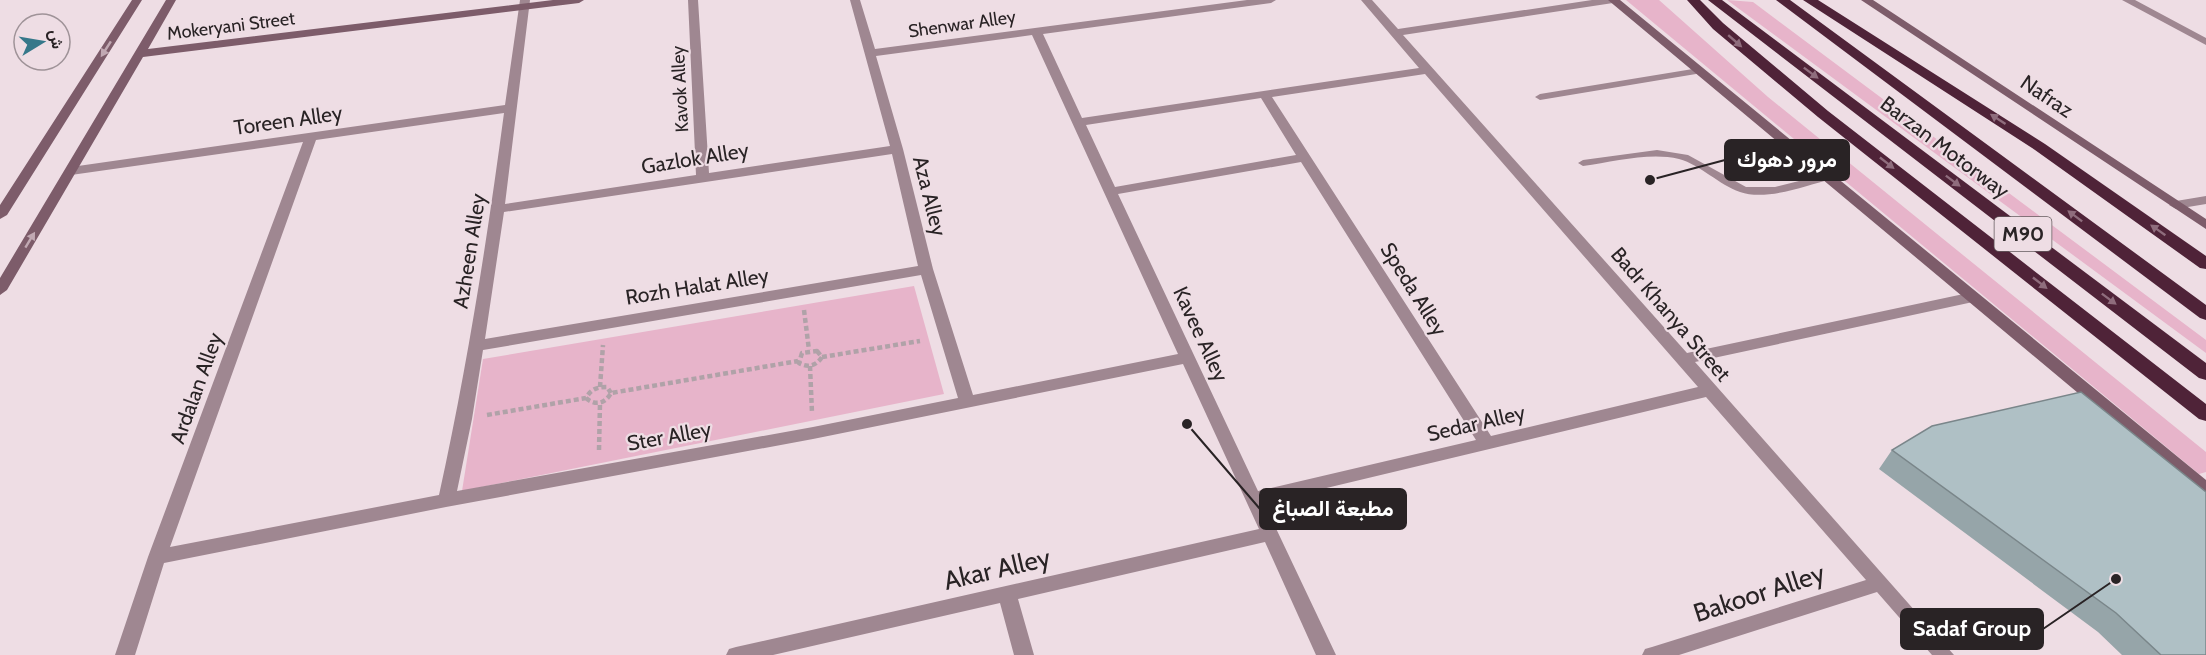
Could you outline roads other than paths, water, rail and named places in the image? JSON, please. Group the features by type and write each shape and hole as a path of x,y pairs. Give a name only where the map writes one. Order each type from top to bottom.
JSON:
{"highway":[{"path":"1693,0 1718,26 1814,107 2206,414"},
{"name":"Barzan Motorway","path":"1714,0 2206,373"},
{"name":"Barzan Motorway","path":"1782,0 2206,314"},
{"path":"1809,0 2040,147 2206,264"}],"main road":[{"path":"0,215 137,0"},
{"path":"0,290 171,0"},
{"name":"Mokeryani Street","path":"138,54 524,3 579,0"},
{"path":"1613,0 2206,490"},
{"name":"Nafraz","path":"1866,0 2206,225"}],"street":[{"name":"Kavok Alley","path":"693,0 703,176"},
{"name":"Aza Alley","path":"855,0 897,149 926,269 967,401"},
{"name":"Shenwar Alley","path":"871,53 1270,0"},
{"name":"Badr Khanya Street","path":"1366,0 1944,655"},
{"path":"1397,33 1613,0"},
{"path":"2127,0 2206,42"},
{"name":"Azheen Alley","path":"446,500 464,419 498,209 524,3"},
{"name":"Kavee Alley","path":"1036,31 1112,190 1326,655"},
{"path":"1078,122 1428,70"},
{"name":"Speda Alley","path":"1264,94 1487,443"},
{"name":"Toreen Alley","path":"71,171 511,108"},
{"name":"Ardalan Alley","path":"125,655 157,557 311,137"},
{"name":"Gazlok Alley","path":"498,209 703,176 897,149"},
{"path":"1112,190 1305,157"},
{"path":"2176,205 2206,200"},
{"name":"Rozh Halat Alley","path":"475,346 926,269"},
{"path":"1683,359 1973,297"},
{"name":"Ster Alley","path":"157,557 446,500 813,433 1189,357"},
{"name":"Sedar Alley","path":"1253,499 1710,390"},
{"name":"Akar Alley","path":"736,655 1269,534"},
{"name":"Bakoor Alley","path":"1652,655 1881,583"},
{"path":"1007,592 1024,655"}],"lane":[{"path":"1540,97 1699,71"},
{"path":"1583,163 1657,153 1684,157 1743,190 1754,192 1775,190 1827,177"}],"place":[{"name":"مرور دهوك","path":"1650,180"},
{"name":"مطبعة الصباغ","path":"1187,424"},
{"name":"Sadaf Group","path":"2116,579"}]}
